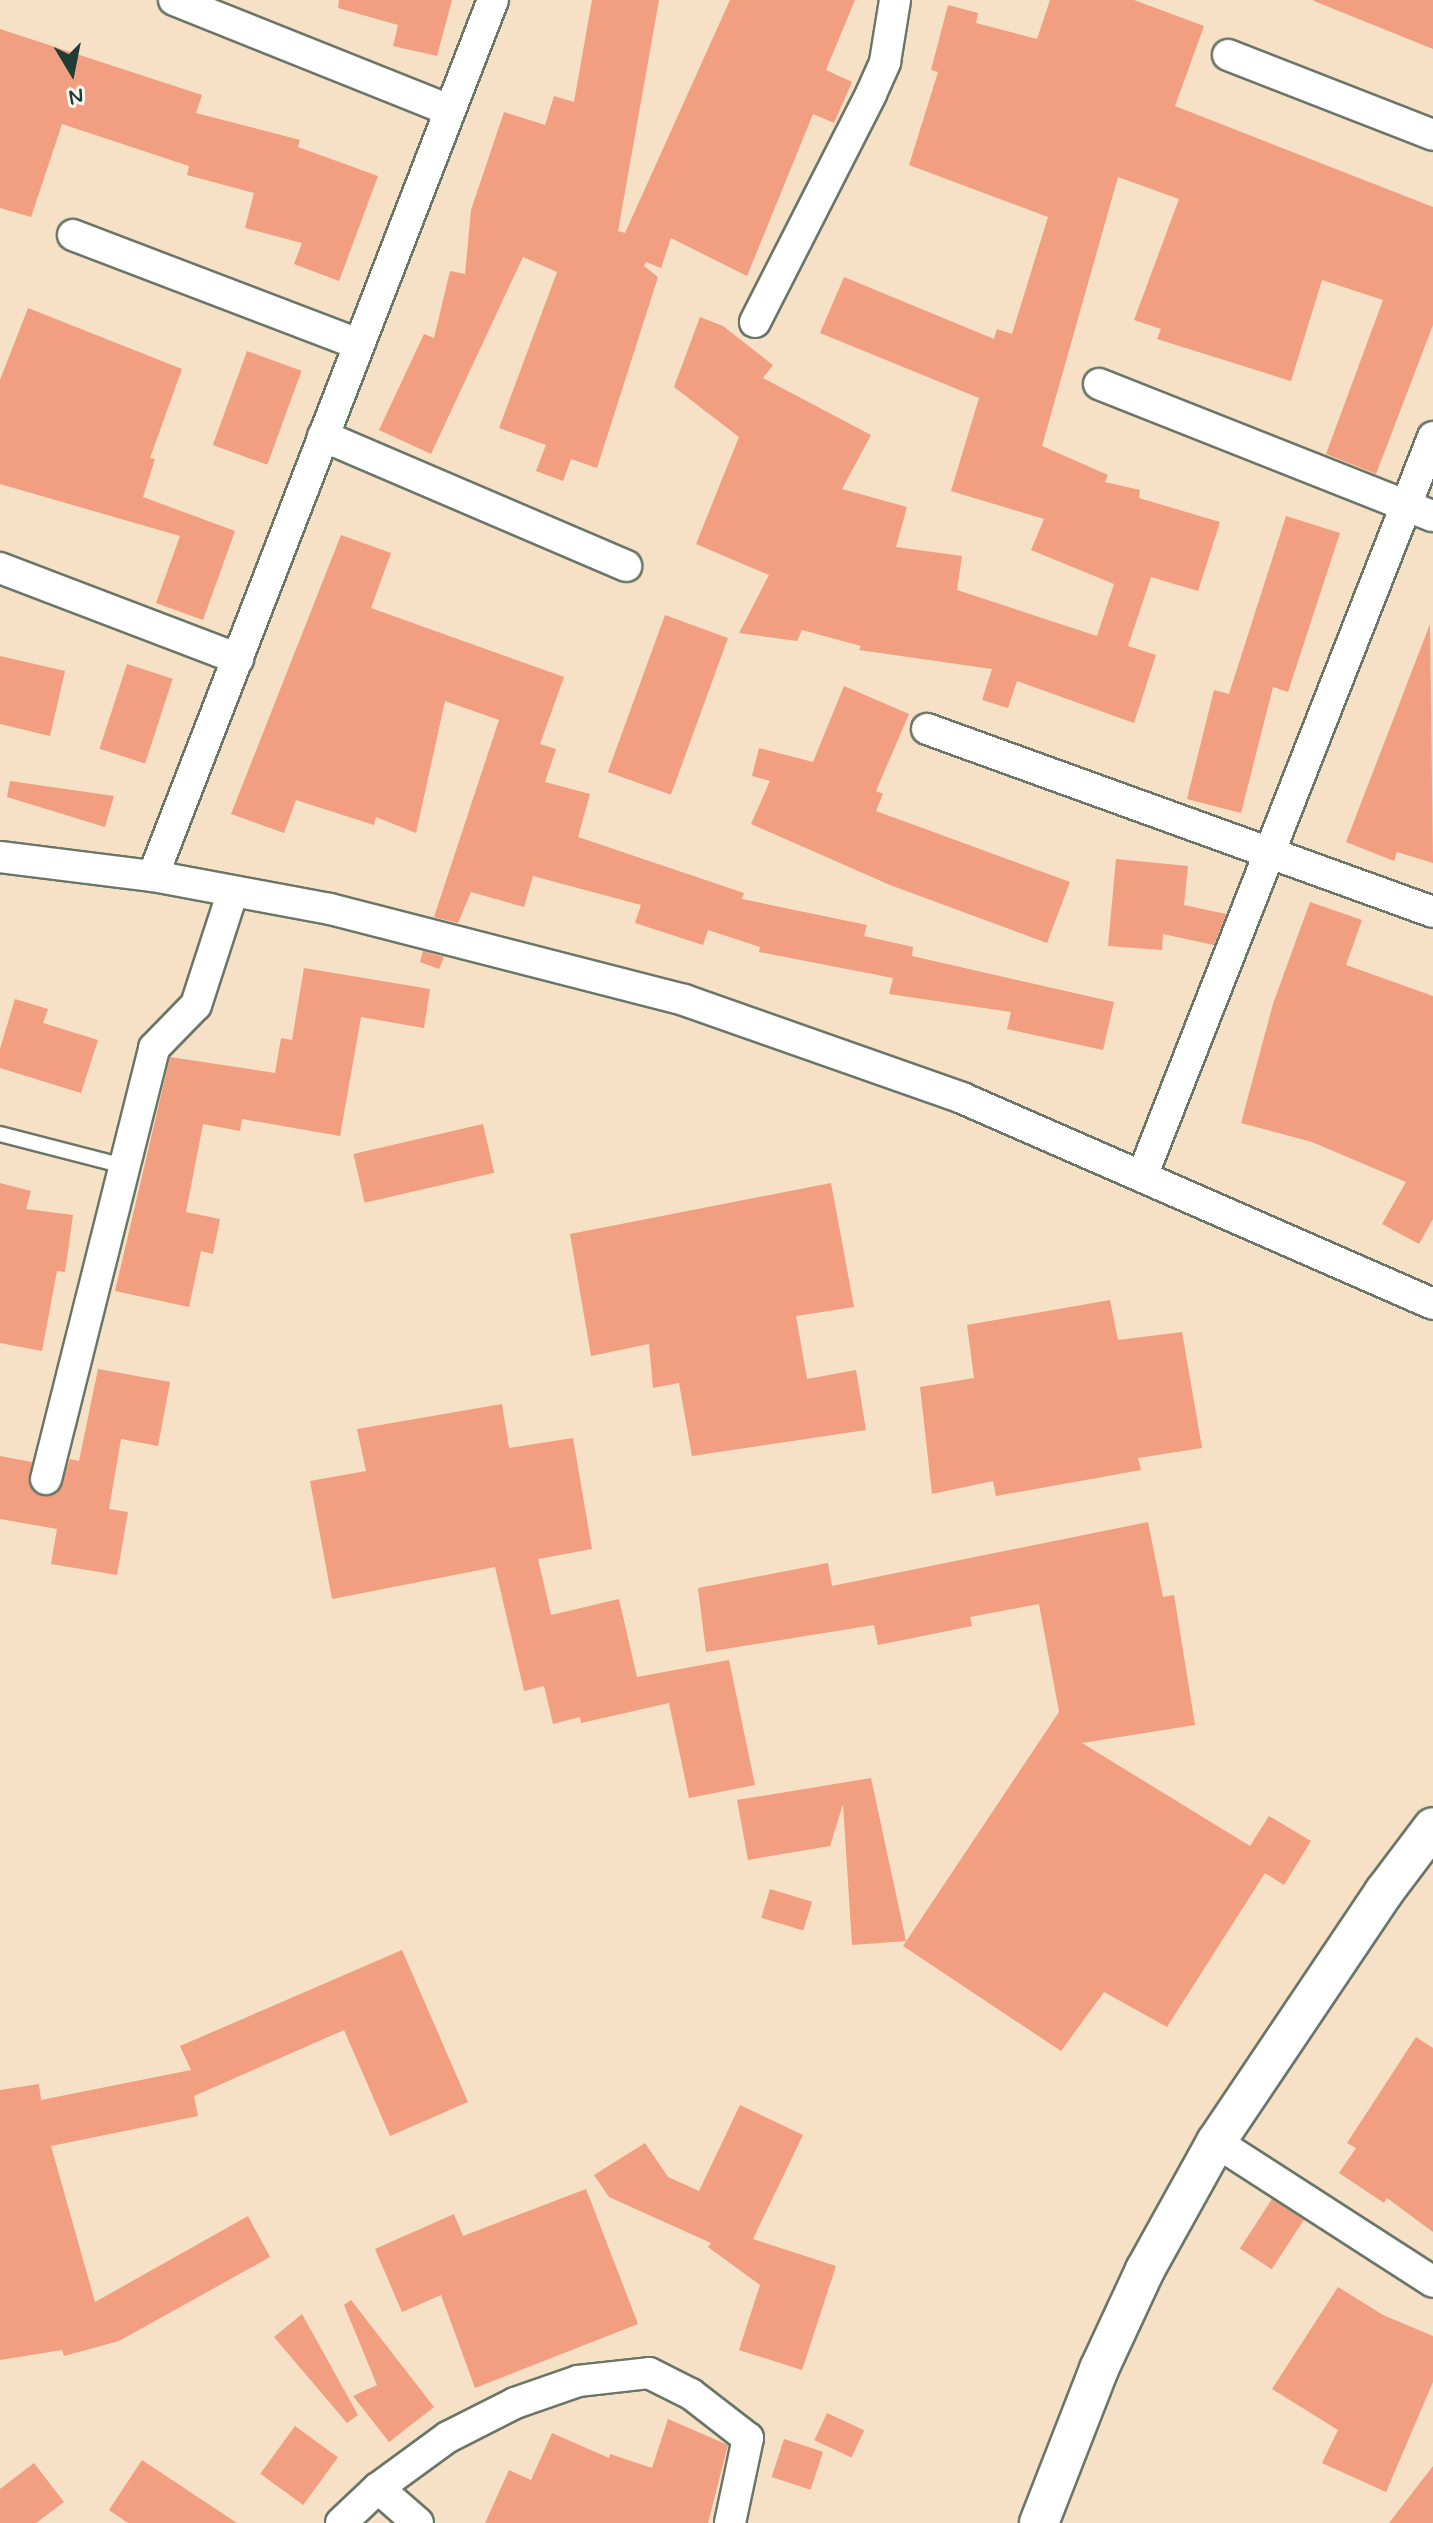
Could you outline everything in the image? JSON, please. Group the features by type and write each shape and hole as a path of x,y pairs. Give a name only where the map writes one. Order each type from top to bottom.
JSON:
{"street":[{"path":"174,0 447,109"},
{"path":"153,876 447,109 493,0"},
{"path":"755,322 885,62 895,0"},
{"path":"1228,55 1433,135"},
{"path":"73,235 358,344"},
{"path":"1099,384 1420,510"},
{"path":"323,436 626,566"},
{"path":"1143,1174 1268,853 1420,510 1433,437"},
{"path":"0,568 238,659"},
{"path":"927,729 1433,912"},
{"path":"0,857 153,876 232,894 330,909 684,1000 962,1098 1143,1174 1433,1304"},
{"path":"46,1479 154,1048 196,1005 232,894"},
{"path":"1039,2523 1099,2369 1145,2270 1216,2142 1384,1892 1433,1827"},
{"path":"1216,2142 1433,2282"},
{"path":"341,2523 378,2488 448,2437 515,2403 578,2381 649,2373 691,2394 748,2438 730,2523"},
{"path":"378,2488 418,2523"}],"lane":[{"path":"0,1134 124,1166"}],"building":[{"path":"339,0 452,0 437,56 393,46 398,25 338,8"},
{"path":"592,0 659,0 618,231 625,233 730,0 855,0 826,70 852,82 834,123 813,114 747,276 671,238 661,268 646,262 644,266 658,277 597,468 571,459 563,481 536,471 546,445 499,428 557,272 523,257 431,454 379,430 424,334 434,338 450,271 465,274 471,210 504,112 545,125 554,96 574,102"},
{"path":"1050,0 1134,0 1204,26 1175,106 1433,207 1433,325 1376,474 1326,454 1383,300 1322,280 1291,381 1157,339 1161,329 1134,320 1179,199 1118,177 1042,446 1108,475 1105,482 1140,490 1139,498 1220,522 1198,591 1151,577 1128,646 1156,655 1134,723 1017,681 1008,708 982,700 992,669 859,650 861,646 802,630 797,641 739,633 769,575 696,544 739,437 674,387 700,317 723,326 773,365 763,378 871,435 842,489 907,507 896,547 962,556 957,590 1097,636 1114,584 1031,550 1044,519 951,491 979,398 820,333 844,277 994,339 997,329 1012,334 1048,217 909,165 938,72 931,70 948,5 978,13 976,23 1037,39"},
{"path":"1433,0 1433,49 1314,1"},
{"path":"0,29 202,95 196,113 300,140 298,147 378,176 339,281 294,264 302,243 245,228 254,193 187,175 189,166 62,124 31,217 0,208"},
{"path":"28,308 182,369 150,458 155,459 143,497 235,531 203,620 156,603 180,536 0,484 0,380"},
{"path":"247,351 302,371 267,465 213,445"},
{"path":"1286,516 1340,533 1288,692 1273,687 1241,813 1187,799 1214,690 1229,694"},
{"path":"341,535 391,553 371,608 564,677 540,744 556,749 545,782 590,794 578,837 744,893 742,899 867,925 864,936 913,947 912,956 1114,1002 1103,1050 1007,1029 1011,1012 889,994 893,978 759,952 760,947 708,930 703,945 635,923 641,905 533,876 524,907 471,892 458,923 434,917 499,720 445,701 416,833 376,817 374,825 296,800 284,833 231,814"},
{"path":"665,615 728,638 671,795 608,772"},
{"path":"1430,624 1433,863 1397,852 1394,861 1346,842"},
{"path":"0,656 65,671 50,736 0,724"},
{"path":"127,664 173,679 145,763 99,749"},
{"path":"844,686 909,714 876,791 883,794 876,811 1070,882 1047,943 890,885 751,824 770,781 752,776 759,748 813,762"},
{"path":"10,781 114,796 105,827 7,797"},
{"path":"1116,859 1188,866 1184,905 1226,914 1214,945 1163,934 1162,950 1108,946"},
{"path":"1310,902 1362,920 1346,965 1433,996 1433,1219 1419,1244 1382,1224 1406,1182 1312,1142 1241,1123 1273,1004"},
{"path":"423,951 444,957 439,969 420,962"},
{"path":"304,968 430,989 424,1028 361,1017 340,1136 242,1119 240,1131 203,1124 186,1212 220,1219 213,1254 201,1251 189,1307 115,1291 170,1057 275,1073 281,1038 292,1040"},
{"path":"15,999 48,1009 43,1023 98,1040 81,1093 0,1068 0,1049"},
{"path":"483,1124 494,1173 365,1203 353,1154"},
{"path":"0,1183 31,1191 26,1209 73,1215 65,1272 57,1271 42,1351 0,1343"},
{"path":"831,1183 854,1307 796,1316 807,1379 856,1370 866,1430 692,1456 679,1383 653,1388 649,1344 591,1356 570,1234"},
{"path":"1110,1300 1118,1340 1182,1332 1202,1448 1138,1458 1141,1470 996,1496 993,1481 932,1494 920,1387 974,1378 967,1325"},
{"path":"98,1369 170,1382 158,1446 121,1439 109,1509 128,1512 117,1575 51,1564 57,1529 0,1519 0,1456 32,1462 29,1483 34,1492 50,1496 58,1492 70,1459 79,1461"},
{"path":"502,1404 509,1448 573,1438 592,1549 538,1559 551,1615 619,1599 637,1677 729,1660 755,1785 689,1798 669,1703 581,1723 580,1717 553,1724 544,1686 524,1691 495,1567 332,1599 310,1481 366,1471 357,1429"},
{"path":"1148,1522 1163,1597 1174,1595 1195,1725 1082,1743 1250,1846 1269,1816 1311,1841 1284,1885 1265,1873 1167,2027 1104,1992 1061,2051 903,1946 1059,1712 1039,1604 970,1617 972,1626 878,1645 874,1625 706,1652 698,1588 828,1563 832,1586"},
{"path":"871,1778 906,1941 852,1945 843,1804 830,1846 748,1860 737,1800"},
{"path":"770,1889 812,1902 803,1931 761,1918"},
{"path":"402,1950 468,2102 390,2136 344,2030 194,2096 198,2116 51,2146 95,2302 248,2216 270,2257 119,2341 64,2356 62,2350 0,2360 0,2090 39,2084 41,2100 191,2070 180,2046"},
{"path":"1416,2037 1433,2048 1433,2232 1387,2198 1384,2203 1339,2173 1356,2148 1347,2143"},
{"path":"740,2105 803,2135 753,2239 836,2266 802,2370 739,2350 760,2285 708,2247 711,2243 609,2197 594,2175 645,2143 668,2177 699,2191"},
{"path":"586,2189 638,2324 475,2388 441,2295 402,2312 375,2249 454,2214 463,2236"},
{"path":"1272,2199 1304,2220 1272,2269 1240,2248"},
{"path":"1338,2287 1383,2315 1433,2336 1433,2382 1386,2492 1322,2463 1338,2430 1272,2389"},
{"path":"351,2300 434,2407 389,2442 353,2396 377,2385 344,2305"},
{"path":"302,2314 358,2415 347,2423 274,2337"},
{"path":"827,2413 864,2430 851,2458 814,2440"},
{"path":"668,2419 728,2445 708,2523 485,2523 509,2470 531,2480 552,2433 609,2458 610,2454 652,2468"},
{"path":"295,2426 338,2457 303,2505 260,2474"},
{"path":"784,2439 823,2452 811,2490 772,2477"},
{"path":"142,2460 237,2523 128,2523 109,2510"},
{"path":"34,2463 64,2502 36,2523 0,2523 0,2489"},
{"path":"1433,2466 1433,2523 1389,2523"}]}
